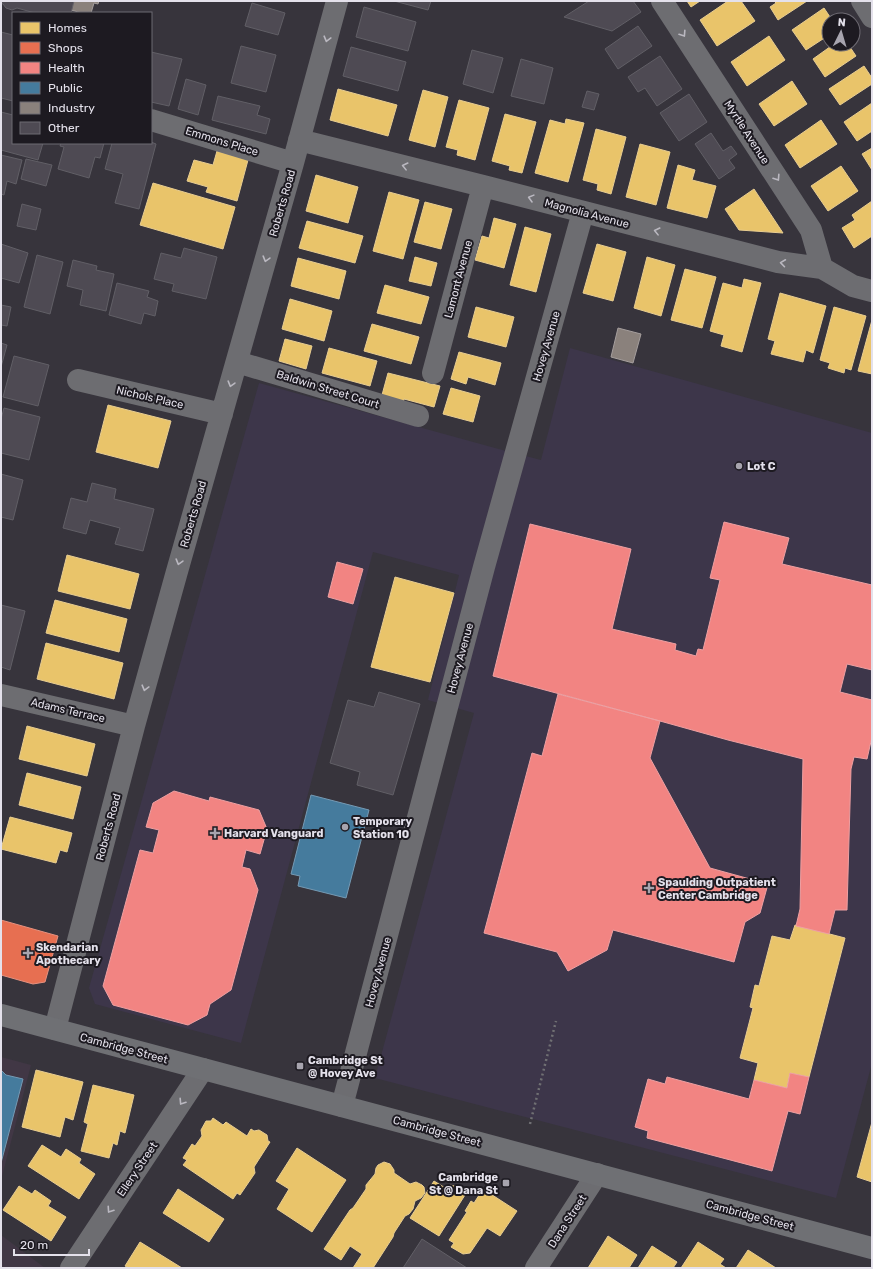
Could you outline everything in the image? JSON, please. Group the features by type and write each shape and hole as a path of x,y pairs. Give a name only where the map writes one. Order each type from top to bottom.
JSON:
{"main road":[{"name":"Cambridge Street","path":"1,1015 872,1248"}],"street":[{"name":"Roberts Road","path":"55,1029 134,726 293,163 337,1"},
{"name":"Myrtle Avenue","path":"662,1 811,230 822,268"},
{"path":"862,1 872,16"},
{"name":"Emmons Place","path":"152,120 293,163"},
{"name":"Magnolia Avenue","path":"299,140 778,262 822,268 853,286 872,291"},
{"name":"Lamont Avenue","path":"433,373 483,186"},
{"name":"Hovey Avenue","path":"342,1106 484,567 583,212"},
{"name":"Baldwin Street Court","path":"237,362 418,416"},
{"name":"Nichols Place","path":"78,380 222,414"},
{"name":"Adams Terrace","path":"1,695 134,726"},
{"name":"Ellery Street","path":"71,1268 203,1069"},
{"name":"Dana Street","path":"536,1268 585,1195 597,1174"}],"path":[{"path":"530,1124 556,1021"}],"shaded area":[{"name":"Spaulding Outpatient Center Cambridge","path":"570,348 872,433 872,1063 836,1198 375,1078 474,713 428,700 459,575 373,552 241,1043 95,1004 89,988 259,383 541,460"},
{"path":"1,1057 31,1065 1,1180"},
{"path":"1,1235 45,1268 1,1268"}],"building: Homes":[{"path":"687,1 700,1 691,7"},
{"path":"728,1 741,1 755,21 717,46 700,20"},
{"path":"774,1 807,1 778,20 770,7 776,3"},
{"path":"824,8 827,12 821,12 821,40 806,50 792,30"},
{"path":"769,36 785,60 747,86 731,62"},
{"path":"823,52 853,52 856,56 825,77 813,59"},
{"path":"864,66 872,78 872,84 840,105 829,89"},
{"path":"792,81 807,104 774,126 759,104"},
{"path":"338,89 397,105 388,136 330,120"},
{"path":"423,90 448,97 435,147 409,140"},
{"path":"459,100 489,108 475,160 457,155 458,150 446,147"},
{"path":"872,103 872,131 857,141 844,122"},
{"path":"505,114 536,122 522,173 509,170 510,166 492,161"},
{"path":"566,119 584,123 568,182 535,173 550,120 565,124"},
{"path":"821,120 837,144 800,168 785,145"},
{"path":"596,129 626,137 611,194 597,190 598,184 583,180"},
{"path":"640,144 670,152 656,205 626,197"},
{"path":"872,148 872,170 862,154"},
{"path":"217,151 248,160 237,201 206,192 208,187 187,181 194,160 213,165"},
{"path":"678,165 695,170 692,180 716,186 707,218 667,208"},
{"path":"841,166 858,191 828,211 811,186"},
{"path":"316,175 358,187 348,223 306,211"},
{"path":"153,183 235,207 223,249 140,225"},
{"path":"754,189 783,233 739,230 725,209"},
{"path":"389,192 419,200 403,259 373,251"},
{"path":"872,201 872,236 854,248 842,228 855,220 852,215"},
{"path":"425,202 452,209 441,249 414,242"},
{"path":"494,218 516,224 504,268 475,260 482,236 489,238"},
{"path":"307,221 363,236 355,263 299,248"},
{"path":"525,227 551,234 536,292 510,285"},
{"path":"597,244 626,252 613,301 583,293"},
{"path":"415,257 437,263 431,286 409,281"},
{"path":"647,257 675,265 661,316 634,308"},
{"path":"298,258 346,271 339,299 291,286"},
{"path":"685,269 716,277 702,328 671,320"},
{"path":"744,279 761,283 742,352 721,346 724,335 710,331 723,283 742,288"},
{"path":"385,285 429,297 421,324 377,313"},
{"path":"780,293 826,306 813,353 806,350 803,362 771,354 775,341 768,339"},
{"path":"290,299 332,311 324,341 282,329"},
{"path":"476,307 514,317 506,347 468,337"},
{"path":"834,307 866,316 851,370 845,368 844,373 828,368 830,363 820,360"},
{"path":"872,320 872,374 858,371"},
{"path":"372,324 419,337 411,364 364,351"},
{"path":"285,339 312,346 306,369 279,361"},
{"path":"329,348 377,361 370,386 322,373"},
{"path":"459,352 501,363 495,385 468,377 466,384 451,379"},
{"path":"388,373 440,386 434,407 404,399 401,411 379,406"},
{"path":"451,388 480,396 473,422 443,414"},
{"path":"108,405 171,421 158,468 96,452"},
{"path":"67,555 139,574 130,609 58,591"},
{"path":"395,577 454,593 430,682 371,667"},
{"path":"55,600 127,619 119,652 46,633"},
{"path":"46,643 123,663 114,699 37,679"},
{"path":"27,726 95,744 87,776 19,759"},
{"path":"27,773 81,787 73,819 19,805"},
{"path":"10,817 72,833 67,852 60,850 56,863 1,849"},
{"path":"795,925 845,938 809,1077 790,1073 787,1088 754,1080 758,1063 740,1058 753,1008 750,1007 755,985 759,986 772,936 790,940"},
{"path":"36,1070 83,1082 73,1120 65,1117 60,1137 22,1127"},
{"path":"93,1085 134,1095 125,1133 120,1131 117,1145 113,1143 109,1158 81,1151 88,1124 84,1122"},
{"path":"213,1118 223,1125 226,1122 247,1136 251,1129 254,1131 259,1130 267,1135 268,1141 270,1142 254,1167 255,1173 240,1195 237,1193 233,1199 183,1165 187,1160 183,1158 192,1144 195,1146 202,1136 201,1130 206,1121 211,1121"},
{"path":"872,1122 872,1182 857,1177"},
{"path":"42,1145 61,1157 66,1149 81,1159 79,1163 95,1174 79,1199 28,1166"},
{"path":"297,1148 346,1180 312,1232 277,1209 289,1189 276,1181"},
{"path":"384,1162 390,1164 394,1170 394,1173 410,1184 416,1182 422,1185 425,1193 421,1198 415,1201 413,1209 405,1216 373,1268 353,1268 362,1254 350,1246 341,1260 324,1249 366,1189 366,1185 375,1174 378,1165"},
{"path":"434,1181 447,1189 450,1185 459,1187 463,1190 465,1195 439,1236 410,1218"},
{"path":"19,1186 32,1194 35,1190 51,1201 48,1206 66,1217 51,1241 3,1210"},
{"path":"178,1189 224,1219 209,1242 163,1213"},
{"path":"483,1189 517,1211 500,1236 487,1228 470,1253 463,1254 451,1247 454,1243 449,1240 467,1212 465,1211 471,1201 474,1203"},
{"path":"608,1236 637,1255 629,1268 588,1268"},
{"path":"140,1242 182,1268 129,1268 125,1266"},
{"path":"698,1242 724,1259 720,1264 726,1268 681,1268"},
{"path":"652,1246 677,1262 673,1268 638,1268"},
{"path":"748,1250 776,1268 736,1268"}],"building: Shops":[{"path":"1,920 58,936 45,982 33,984 1,975"}],"building: Health":[{"path":"724,522 789,538 782,564 872,585 872,670 847,664 840,692 872,700 872,737 867,759 854,757 851,769 847,910 835,910 829,934 796,926 800,909 803,759 493,676 530,524 631,549 612,629 676,644 675,650 696,656 698,649 703,650 720,580 710,578"},
{"path":"337,562 363,569 353,604 328,597"},
{"path":"558,694 660,721 650,758 710,868 768,884 760,913 745,922 734,962 613,930 607,950 568,971 557,952 484,933 532,753 542,756"},
{"path":"174,791 209,801 210,797 259,810 267,829 260,854 246,850 242,867 250,869 258,890 231,990 210,1004 207,1015 188,1025 113,1005 103,986 140,850 153,853 159,830 146,827 153,803"},
{"path":"790,1073 809,1077 800,1114 788,1111 772,1171 647,1138 648,1131 635,1127 648,1079 665,1084 667,1077 749,1099 754,1080 787,1088"}],"building: Public":[{"path":"311,795 369,810 346,898 298,886 300,876 291,874"},
{"path":"1,1070 6,1075 23,1079 1,1163"}],"building: Industry":[{"path":"74,1 99,1 98,4 94,3 91,12 78,12 71,10"},
{"path":"618,328 641,334 633,363 611,357"}],"building: Other":[{"path":"1,1 74,1 71,12 31,12 17,8 12,10 6,8"},
{"path":"394,1 431,1 428,10"},
{"path":"589,1 633,1 641,12 612,31 564,17"},
{"path":"252,3 285,13 278,35 245,26"},
{"path":"364,7 416,22 408,51 356,37"},
{"path":"638,26 652,46 618,69 605,49"},
{"path":"1,32 12,35 12,101 1,98"},
{"path":"241,46 276,55 266,92 231,83"},
{"path":"351,47 406,62 398,91 343,76"},
{"path":"472,50 503,58 493,93 463,84"},
{"path":"152,52 182,59 169,106 152,102"},
{"path":"660,56 682,89 657,106 645,88 638,92 628,77"},
{"path":"521,59 553,68 544,104 511,96"},
{"path":"186,79 206,85 198,115 178,109"},
{"path":"587,91 599,94 594,110 582,107"},
{"path":"689,94 707,122 679,141 660,113"},
{"path":"218,96 260,106 257,115 270,119 266,134 212,120"},
{"path":"1,112 12,115 12,144 43,144 38,160 1,150"},
{"path":"711,133 723,151 731,146 737,154 729,160 735,168 719,179 695,144"},
{"path":"152,142 156,144 139,209 115,203 123,174 105,169 112,144 152,144"},
{"path":"61,144 104,144 100,158 95,157 89,178 58,169 64,147 60,146"},
{"path":"1,155 22,160 16,184 7,181 4,195 1,194"},
{"path":"26,159 52,165 46,186 21,179"},
{"path":"22,204 41,209 36,230 17,226"},
{"path":"1,244 28,253 19,283 1,278"},
{"path":"184,248 217,257 206,299 172,291 174,284 154,279 161,253 181,258"},
{"path":"37,255 63,262 50,314 24,307"},
{"path":"73,260 97,266 96,270 114,274 106,311 80,305 83,290 67,286"},
{"path":"117,283 149,291 147,297 158,301 155,316 144,313 141,324 109,315"},
{"path":"1,305 11,307 7,326 1,325"},
{"path":"1,343 7,345 1,367"},
{"path":"14,356 49,365 38,406 3,397"},
{"path":"4,408 40,417 29,460 1,453 1,419"},
{"path":"1,474 23,480 13,520 1,517"},
{"path":"92,483 116,489 114,499 154,509 143,551 115,544 120,528 90,520 86,534 63,528 71,498 87,502"},
{"path":"1,605 25,611 10,670 1,667"},
{"path":"379,692 420,704 393,795 357,785 360,772 330,763 348,700 374,707"},
{"path":"422,1239 467,1268 403,1268"}],"place":[{"name":"Lot C","path":"739,466"},
{"name":"Temporary Station 10","path":"345,827"},
{"name":"Harvard Vanguard","path":"215,833"},
{"name":"Spaulding Outpatient Center Cambridge","path":"649,888"},
{"name":"Skendarian Apothecary","path":"28,953"},
{"name":"Cambridge St @ Hovey Ave","path":"300,1066"},
{"name":"Cambridge St @ Dana St","path":"506,1183"}]}
